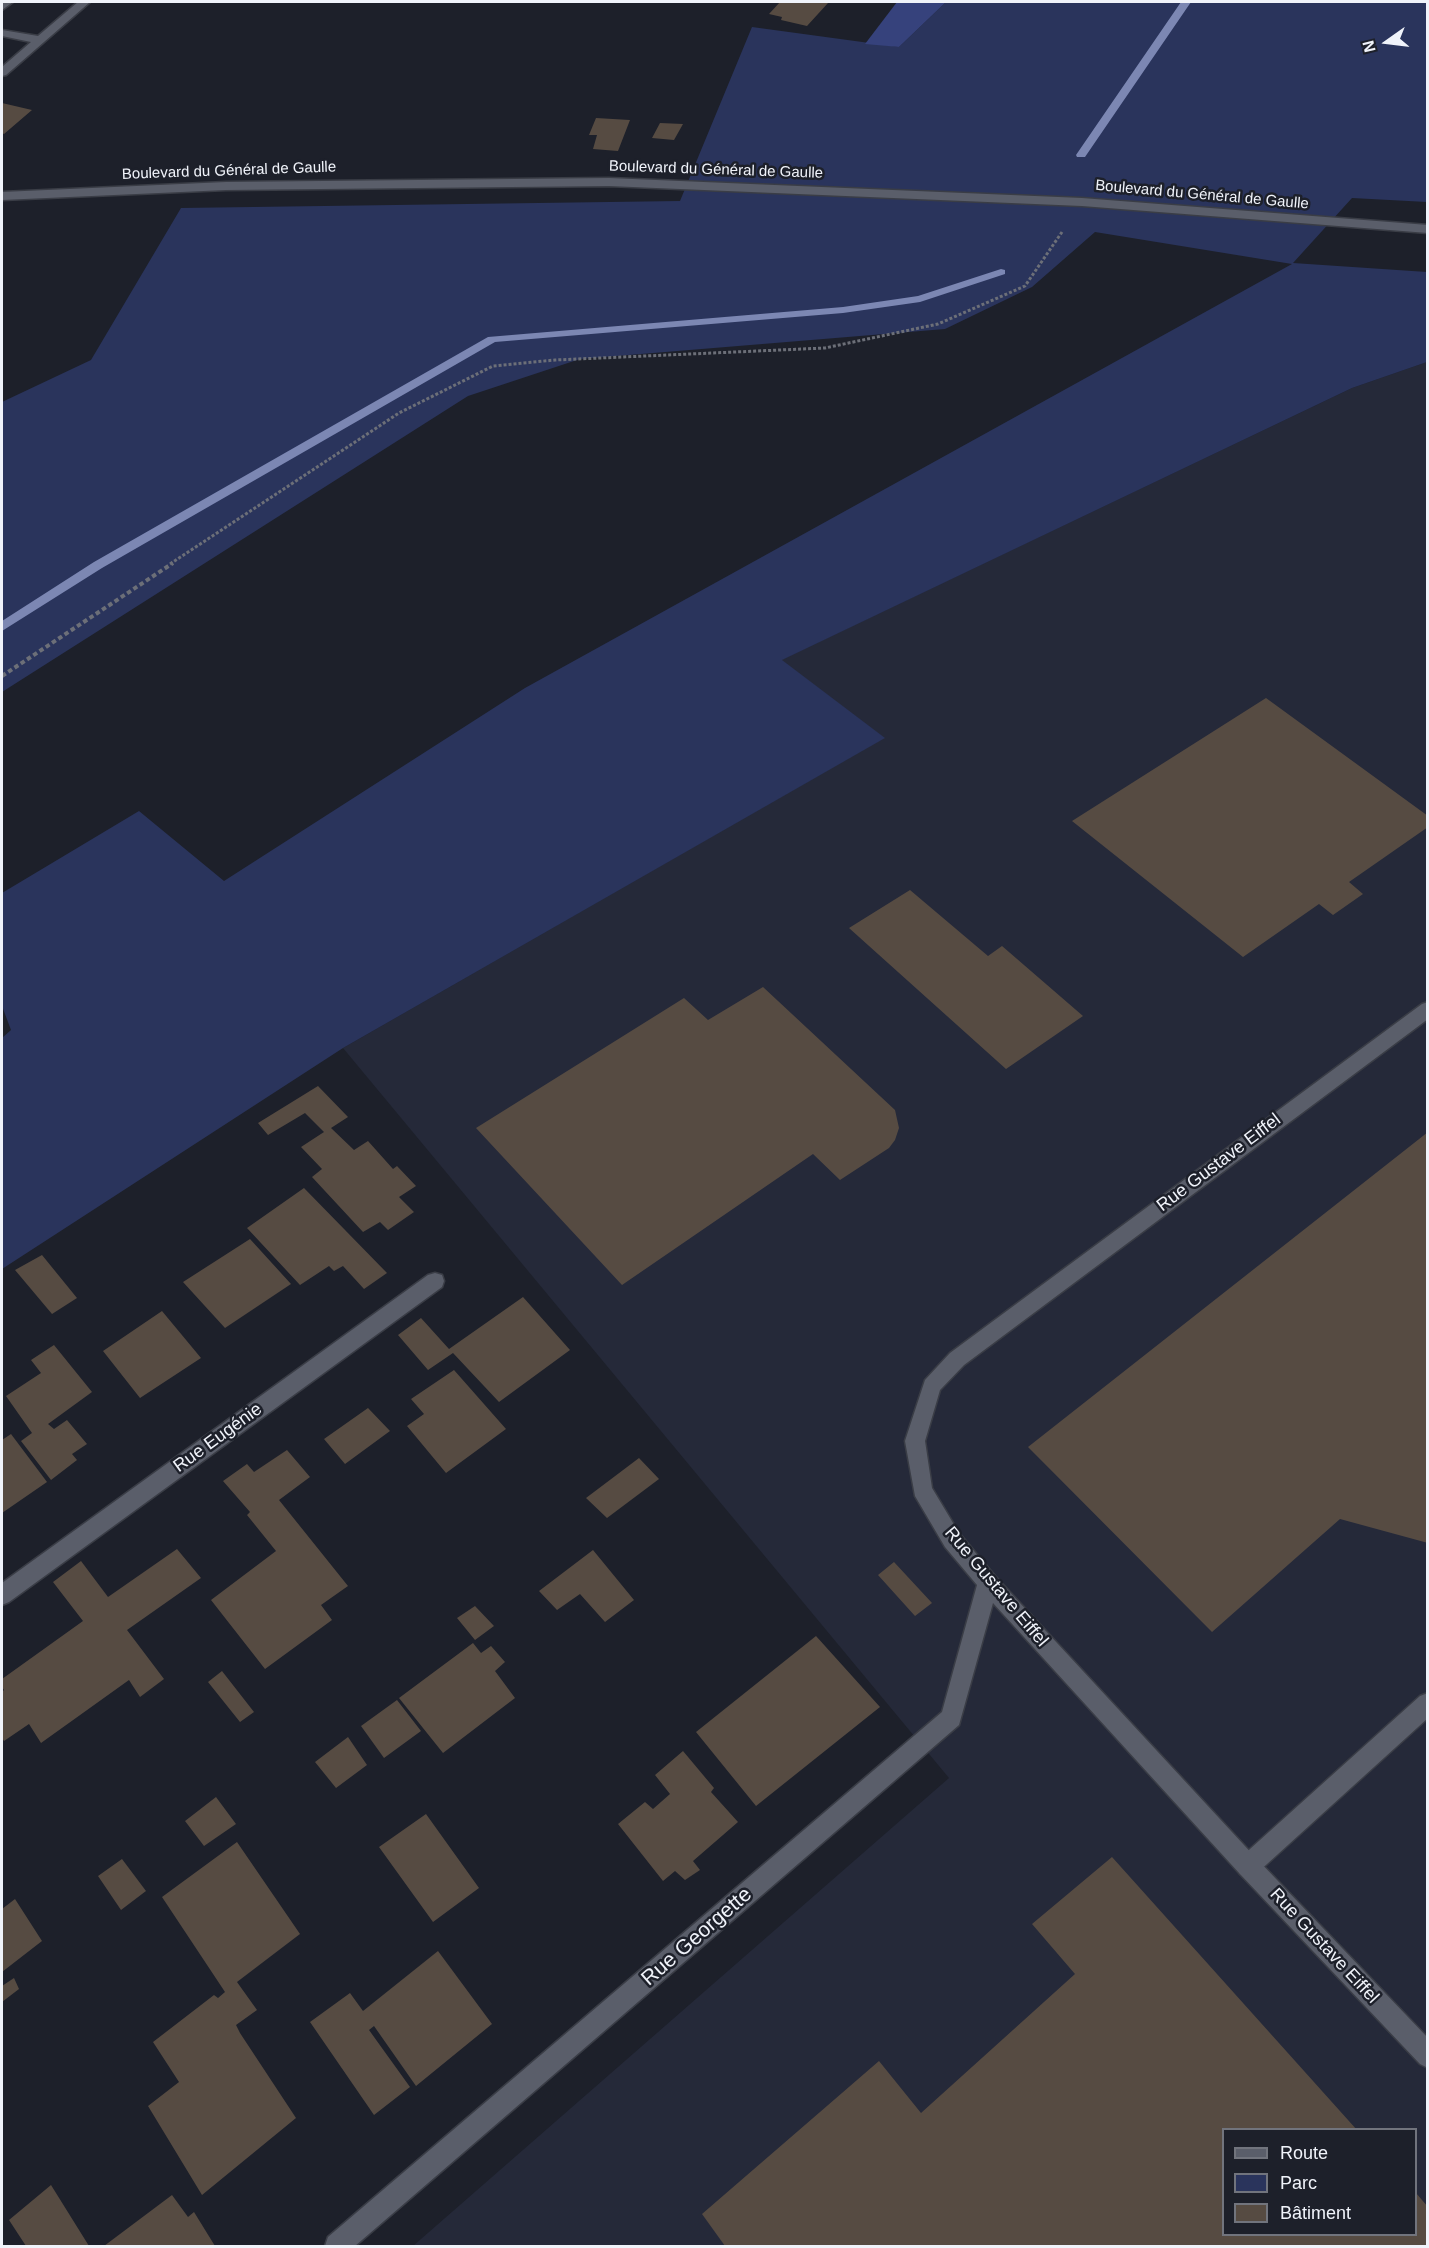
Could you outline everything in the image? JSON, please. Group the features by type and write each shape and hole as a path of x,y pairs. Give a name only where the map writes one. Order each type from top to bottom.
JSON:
{"street":[{"path":"2,7 8,2"},
{"path":"2,73 84,2"},
{"path":"2,33 40,40"},
{"name":"Boulevard du Général de Gaulle","path":"2,196 226,186 609,182 1082,202 1428,229"},
{"name":"Rue Gustave Eiffel","path":"1428,1008 957,1359 932,1386 915,1442 922,1490 952,1540 988,1583 1248,1866 1428,2056"},
{"name":"Rue Eugénie","path":"2,1595 435,1281"},
{"name":"Rue Georgette","path":"337,2247 951,1718 988,1583"},
{"path":"1248,1866 1428,1703"}],"path":[{"path":"2,676 399,412 493,366 555,360 825,348 938,324 1025,286 1082,202"}],"shaded area":[{"path":"897,2 946,2 899,47 865,44"},
{"path":"1427,362 1427,2246 413,2246 949,1778 343,1048 884,738 781,660 1352,388"}],"green space":[{"path":"946,2 1427,2 1427,202 1352,198 1293,263 1427,272 1427,362 1352,388 782,660 885,738 343,1048 2,1269 2,1038 11,1030 2,1006 2,893 139,811 224,881 525,688 1292,264 1095,232 1032,287 945,329 580,359 468,396 2,692 2,402 91,360 181,208 680,201 752,27 899,47"}],"building":[{"path":"780,2 828,3 807,26 781,20 782,17 769,14"},
{"path":"2,103 32,110 4,134 2,133"},
{"path":"596,118 630,120 618,151 593,149 597,135 589,135"},
{"path":"660,123 683,124 674,140 652,138"},
{"path":"1266,698 1428,816 1428,827 1349,882 1363,894 1333,915 1319,904 1243,957 1072,821"},
{"path":"910,890 988,956 1002,946 1083,1016 1006,1069 849,928"},
{"path":"763,987 895,1110 899,1128 895,1140 889,1148 840,1180 813,1154 622,1285 476,1128 684,998 708,1020"},
{"path":"318,1086 348,1117 331,1128 354,1150 368,1141 393,1169 397,1166 416,1186 399,1197 414,1212 388,1230 380,1222 363,1232 312,1177 322,1169 301,1147 324,1132 305,1113 268,1135 258,1123"},
{"path":"1428,1132 1428,1543 1340,1519 1212,1632 1028,1447"},
{"path":"304,1188 387,1273 364,1289 343,1266 334,1271 329,1266 300,1285 247,1228"},
{"path":"250,1239 291,1284 225,1328 183,1282"},
{"path":"42,1255 77,1298 52,1314 15,1270"},
{"path":"523,1297 570,1350 499,1402 453,1353 428,1370 398,1335 421,1318 449,1349"},
{"path":"162,1311 201,1358 140,1398 103,1351"},
{"path":"54,1345 92,1392 48,1424 54,1429 67,1420 87,1444 72,1454 77,1460 51,1480 21,1441 32,1433 6,1396 41,1373 31,1360"},
{"path":"454,1370 506,1429 446,1473 407,1426 424,1414 411,1399"},
{"path":"368,1408 390,1431 345,1464 324,1439"},
{"path":"11,1434 47,1482 2,1513 2,1440"},
{"path":"287,1450 310,1477 279,1500 348,1586 321,1605 332,1620 265,1669 211,1600 276,1551 247,1515 250,1512 223,1481 247,1464 254,1472"},
{"path":"639,1458 659,1479 607,1518 586,1498"},
{"path":"177,1549 201,1578 127,1630 164,1679 140,1697 129,1680 41,1743 29,1724 4,1741 2,1738 2,1692 4,1690 2,1679 83,1621 53,1582 81,1561 108,1597"},
{"path":"593,1550 634,1600 605,1622 580,1594 557,1610 539,1591"},
{"path":"894,1562 932,1603 915,1616 878,1575"},
{"path":"475,1606 494,1626 475,1640 457,1618"},
{"path":"816,1636 880,1707 756,1806 696,1732"},
{"path":"473,1643 481,1653 491,1646 505,1662 495,1671 515,1698 443,1753 399,1698"},
{"path":"222,1671 254,1712 240,1722 208,1682"},
{"path":"397,1700 421,1731 384,1758 361,1726"},
{"path":"348,1737 367,1765 336,1788 315,1762"},
{"path":"683,1751 714,1788 711,1792 738,1822 693,1861 700,1870 685,1880 675,1871 663,1881 618,1824 645,1802 653,1809 670,1794 655,1775"},
{"path":"216,1797 236,1824 204,1846 185,1821"},
{"path":"426,1814 479,1888 433,1922 379,1847"},
{"path":"237,1842 300,1934 237,1982 257,2010 236,2025 296,2118 202,2195 148,2106 179,2082 153,2042 214,1995 218,1998 225,1992 162,1897"},
{"path":"1112,1857 1355,2128 1222,2128 1222,2236 1417,2236 1417,2194 1428,2207 1428,2246 725,2246 702,2214 879,2061 921,2113 1075,1974 1032,1924"},
{"path":"122,1859 146,1891 121,1910 98,1876"},
{"path":"15,1899 42,1941 2,1972 2,1909"},
{"path":"438,1951 492,2024 416,2086 374,2026 369,2030 410,2087 374,2115 310,2022 350,1993 363,2011"},
{"path":"14,1978 19,1989 2,2002 2,1986"},
{"path":"51,2185 89,2246 26,2246 9,2220"},
{"path":"172,2195 188,2217 194,2212 215,2246 104,2246"}],"waterway":[{"path":"1081,155 1186,2"},
{"path":"2,627 98,565 492,339 843,310 920,299 1001,272"}]}
